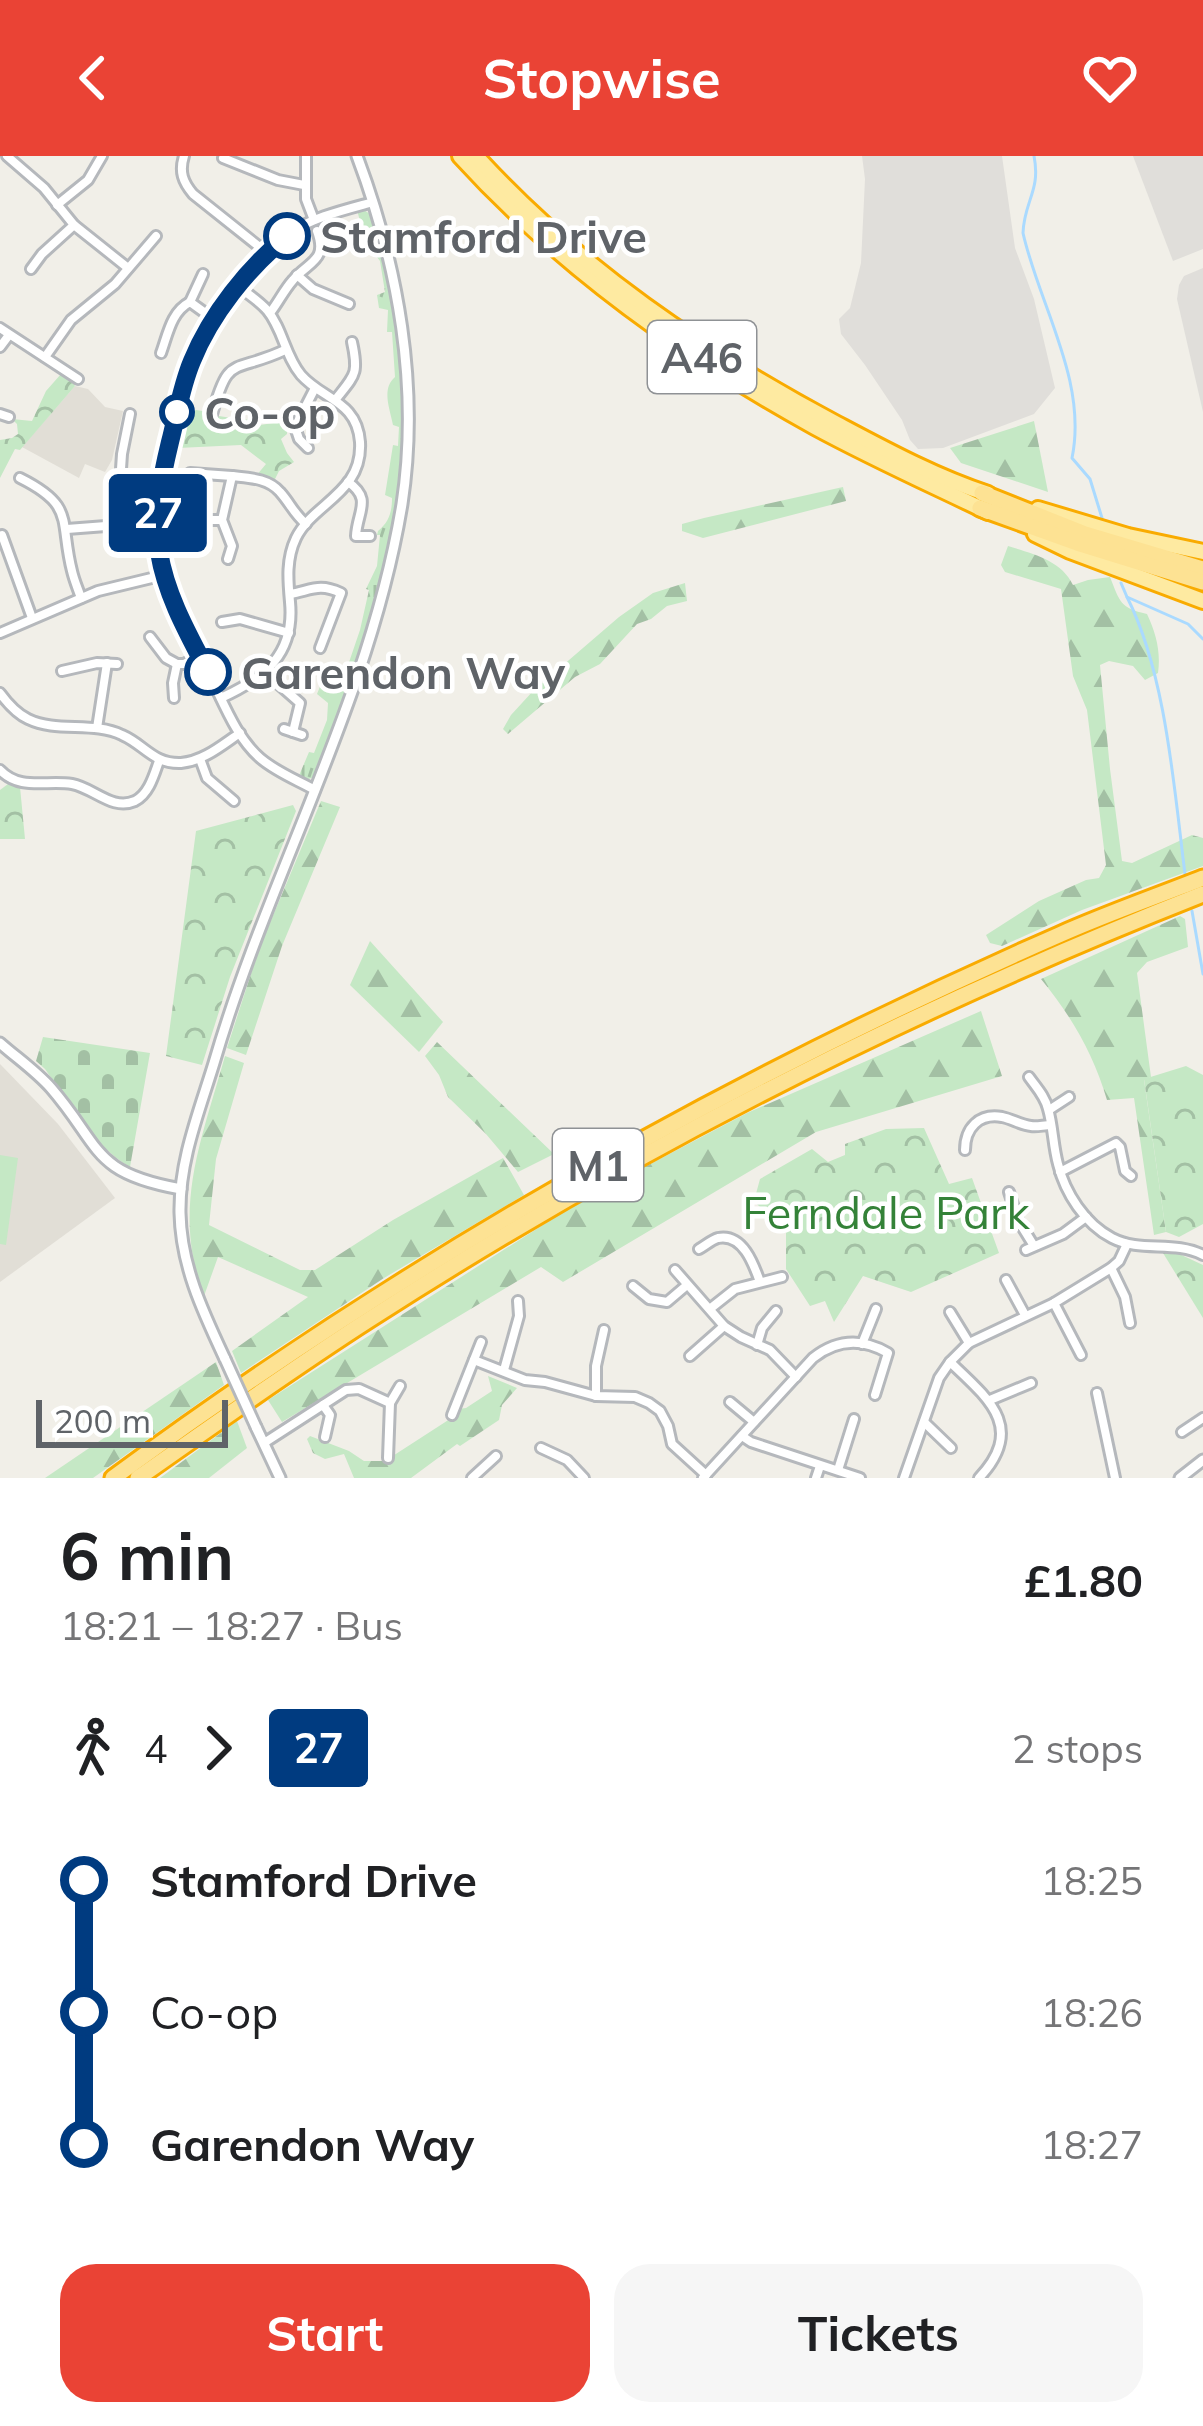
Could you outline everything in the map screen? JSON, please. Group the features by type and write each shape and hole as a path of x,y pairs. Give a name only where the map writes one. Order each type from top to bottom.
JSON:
{"highway":[{"name":"A46","path":"460,156 532,230 664,333 814,426 981,500"},
{"name":"A46","path":"476,156 568,247 685,333 811,410 981,500"},
{"path":"981,500 1203,552"},
{"path":"981,500 1203,569"},
{"path":"981,500 1077,543 1203,582"},
{"path":"981,500 1070,551 1203,601"},
{"name":"M1","path":"138,1478 370,1319 620,1170 861,1044 1203,878"},
{"name":"M1","path":"113,1478 360,1309 689,1115 1062,933 1203,894"}],"street":[{"path":"7,156 35,179 74,225 128,268"},
{"path":"57,205 88,180 102,156"},
{"path":"184,156 184,184 267,253"},
{"path":"306,156 304,185 314,220"},
{"path":"280,1478 190,1278 181,1239 181,1189 186,1153 241,977 316,790 365,650 393,548 405,477 408,414 403,338 391,267 357,156"},
{"path":"229,158 278,180 304,185"},
{"path":"316,790 257,755 221,698 164,575 157,533 160,482 184,383 204,337 239,287 289,234 314,220 373,202"},
{"path":"32,269 74,225"},
{"path":"45,357 71,320 116,284 156,236"},
{"path":"270,314 297,275 315,262 322,236"},
{"path":"161,353 176,311 190,302 203,274"},
{"path":"297,275 313,289 345,299"},
{"path":"221,698 260,678 277,659 292,618 291,553 306,524 348,482 359,442 352,417 336,399 301,375 270,314 239,287"},
{"path":"190,302 215,320"},
{"path":"0,347 4,332 78,380"},
{"path":"336,399 356,374 350,348"},
{"path":"215,414 219,387 229,370 286,350"},
{"path":"308,448 295,428 315,387"},
{"path":"130,414 120,484 132,499 158,506"},
{"path":"190,473 265,481 306,524"},
{"path":"228,559 237,547 223,520 232,476"},
{"path":"26,477 51,497 63,515 81,598"},
{"path":"348,482 363,498 356,536 370,536"},
{"path":"177,536 202,520 223,520"},
{"path":"67,530 119,526"},
{"path":"2,542 32,618"},
{"path":"0,633 81,598 164,575"},
{"path":"290,594 326,586 341,592 320,648"},
{"path":"222,622 241,615 289,633"},
{"path":"150,638 165,648 171,662 184,664 200,656"},
{"path":"60,671 112,664 98,728"},
{"path":"174,698 177,664"},
{"path":"266,673 300,704 293,732"},
{"path":"0,693 19,713 38,722 124,735 159,761 200,759 240,733"},
{"path":"200,759 207,778 231,794"},
{"path":"2,776 24,784 72,784 122,804 144,794 159,761"},
{"path":"0,1043 50,1088 105,1160 136,1179 181,1189"},
{"path":"1028,1077 1044,1097 1060,1172 1086,1217 1127,1244 1185,1247 1203,1255"},
{"path":"1049,1110 1069,1097"},
{"path":"965,1150 965,1136 980,1120 999,1116 1030,1126 1051,1125"},
{"path":"1060,1172 1115,1143 1124,1171 1131,1176"},
{"path":"1009,1192 1030,1248 1063,1234 1086,1217"},
{"path":"699,1250 717,1238 730,1240 753,1260 760,1282"},
{"path":"904,1478 939,1378 950,1362 969,1343 1054,1303 1111,1268 1127,1244"},
{"path":"1111,1268 1132,1310 1130,1322"},
{"path":"675,1270 724,1326 770,1350 796,1377"},
{"path":"711,1308 735,1289 782,1277"},
{"path":"1006,1280 1026,1316"},
{"path":"633,1286 649,1299 668,1302 687,1285"},
{"path":"503,1370 519,1316 518,1301"},
{"path":"1054,1303 1081,1355"},
{"path":"862,1344 875,1309"},
{"path":"757,1345 762,1328 776,1312"},
{"path":"950,1312 969,1343"},
{"path":"690,1356 724,1326"},
{"path":"596,1396 596,1366 604,1330"},
{"path":"452,1415 481,1342"},
{"path":"474,1360 525,1380 649,1403 660,1411 672,1444 704,1477 828,1346 849,1342 888,1353 875,1394"},
{"path":"950,1362 990,1400 1000,1422 996,1460 979,1478"},
{"path":"990,1400 1031,1383"},
{"path":"388,1458 390,1403 400,1386"},
{"path":"263,1443 346,1390 359,1389 390,1403"},
{"path":"1096,1393 1115,1478"},
{"path":"730,1402 754,1422"},
{"path":"323,1405 330,1415 325,1437"},
{"path":"1182,1432 1203,1418"},
{"path":"838,1471 854,1419"},
{"path":"924,1422 951,1448"},
{"path":"742,1436 860,1478"},
{"path":"542,1448 567,1460 584,1478"},
{"path":"472,1478 484,1475 496,1456"},
{"path":"1180,1478 1203,1460"},
{"path":"816,1478 820,1466"}],"shaded area":[{"path":"862,156 1002,156 1015,248 1034,299 1055,388 1034,414 943,448 918,449 910,440 902,420 841,334 839,319 850,308 861,263"},
{"path":"1133,156 1203,156 1203,249 1173,261"},
{"path":"1203,268 1203,412 1177,299 1184,276"},
{"path":"75,386 88,389 105,407 123,411 105,472 85,464 79,478 22,447"},
{"path":"0,1064 58,1124 115,1198 0,1282"}],"green space":[{"path":"357,210 373,216 395,314 403,381 401,482 368,631 317,776 306,780 298,778 327,720 328,703 317,694 327,669 346,671 360,630 366,589 377,566 378,531 390,512 392,498 385,495 393,445 398,446 399,427 393,425 388,400 388,387 395,377 392,332 387,332 388,310 379,308 377,295 385,292 380,261 366,243"},
{"path":"61,374 75,386 20,450 15,449 0,478 0,440 18,434 12,419 32,421 46,391"},
{"path":"189,399 192,412 209,412 208,420 219,416 260,425 293,420 281,439 294,462 279,471 274,481 256,476 266,464 241,445 178,448"},
{"path":"1034,421 1048,492 961,463 950,448"},
{"path":"843,487 846,501 703,538 682,531 682,524"},
{"path":"1008,546 1054,564 1073,585 1110,577 1122,603 1147,614 1157,643 1158,673 1145,680 1133,666 1109,661 1100,665 1122,861 1132,863 1192,835 1203,838 1203,866 1082,910 1002,946 990,943 986,935 1039,901 1099,878 1106,865 1087,710 1073,676 1061,589 1005,572 1001,565"},
{"path":"685,583 687,601 667,606 637,624 600,664 575,677 508,734 503,729 533,691 619,617 653,593"},
{"path":"8,784 20,787 25,839 0,839 0,790"},
{"path":"321,801 340,807 282,946 246,1055 227,1048 259,949"},
{"path":"293,805 296,811 230,977 202,1065 166,1056 196,831"},
{"path":"1180,916 1185,919 1188,947 1147,962 1137,973 1151,1077 1144,1080 1166,1232 1154,1235 1134,1098 1107,1100 1080,1036 1041,979"},
{"path":"370,941 443,1022 419,1052 350,985"},
{"path":"981,1011 1002,1076 816,1132 563,1282 541,1267 282,1422 268,1400 582,1200 747,1113"},
{"path":"43,1037 150,1053 130,1167 93,1136 36,1061"},
{"path":"437,1042 554,1154 518,1172 448,1097 425,1056"},
{"path":"225,1056 244,1063 216,1159 209,1225 300,1270 315,1270 503,1158 524,1195 384,1278 241,1373 232,1351 308,1297 218,1257 204,1296 194,1264 190,1204 200,1145"},
{"path":"1186,1066 1203,1075 1203,1224 1179,1237 1166,1232 1144,1079"},
{"name":"Ferndale Park","path":"924,1128 949,1184 972,1178 999,1253 911,1292 863,1276 834,1322 825,1301 810,1306 786,1269 786,1233 754,1201 760,1179 812,1149 828,1162 845,1155 845,1144 886,1129"},
{"path":"0,1155 18,1158 6,1245 0,1244"},
{"path":"1175,1252 1203,1265 1203,1318 1163,1253"},
{"path":"216,1362 224,1385 93,1478 45,1478"},
{"path":"488,1376 517,1388 502,1405 499,1420 411,1478 354,1478 344,1454 325,1459 313,1453 307,1439 310,1436 349,1451 364,1461 385,1461 492,1391"},
{"path":"237,1421 247,1448 209,1478 160,1478"}],"waterway":[{"path":"1034,156 1035,178 1023,233 1068,372 1075,429 1072,458 1090,479 1102,518"},
{"path":"1121,583 1127,597 1188,624 1203,639"},
{"path":"1127,597 1160,696 1185,874"},
{"path":"1192,911 1203,974"}],"bus line":[{"name":"27","path":"208,672 164,575 157,533 160,482 192,360 247,276 287,236"}],"place":[{"name":"Stamford Drive","path":"287,236"},
{"name":"Co-op","path":"177,412"},
{"name":"Garendon Way","path":"208,672"}]}
